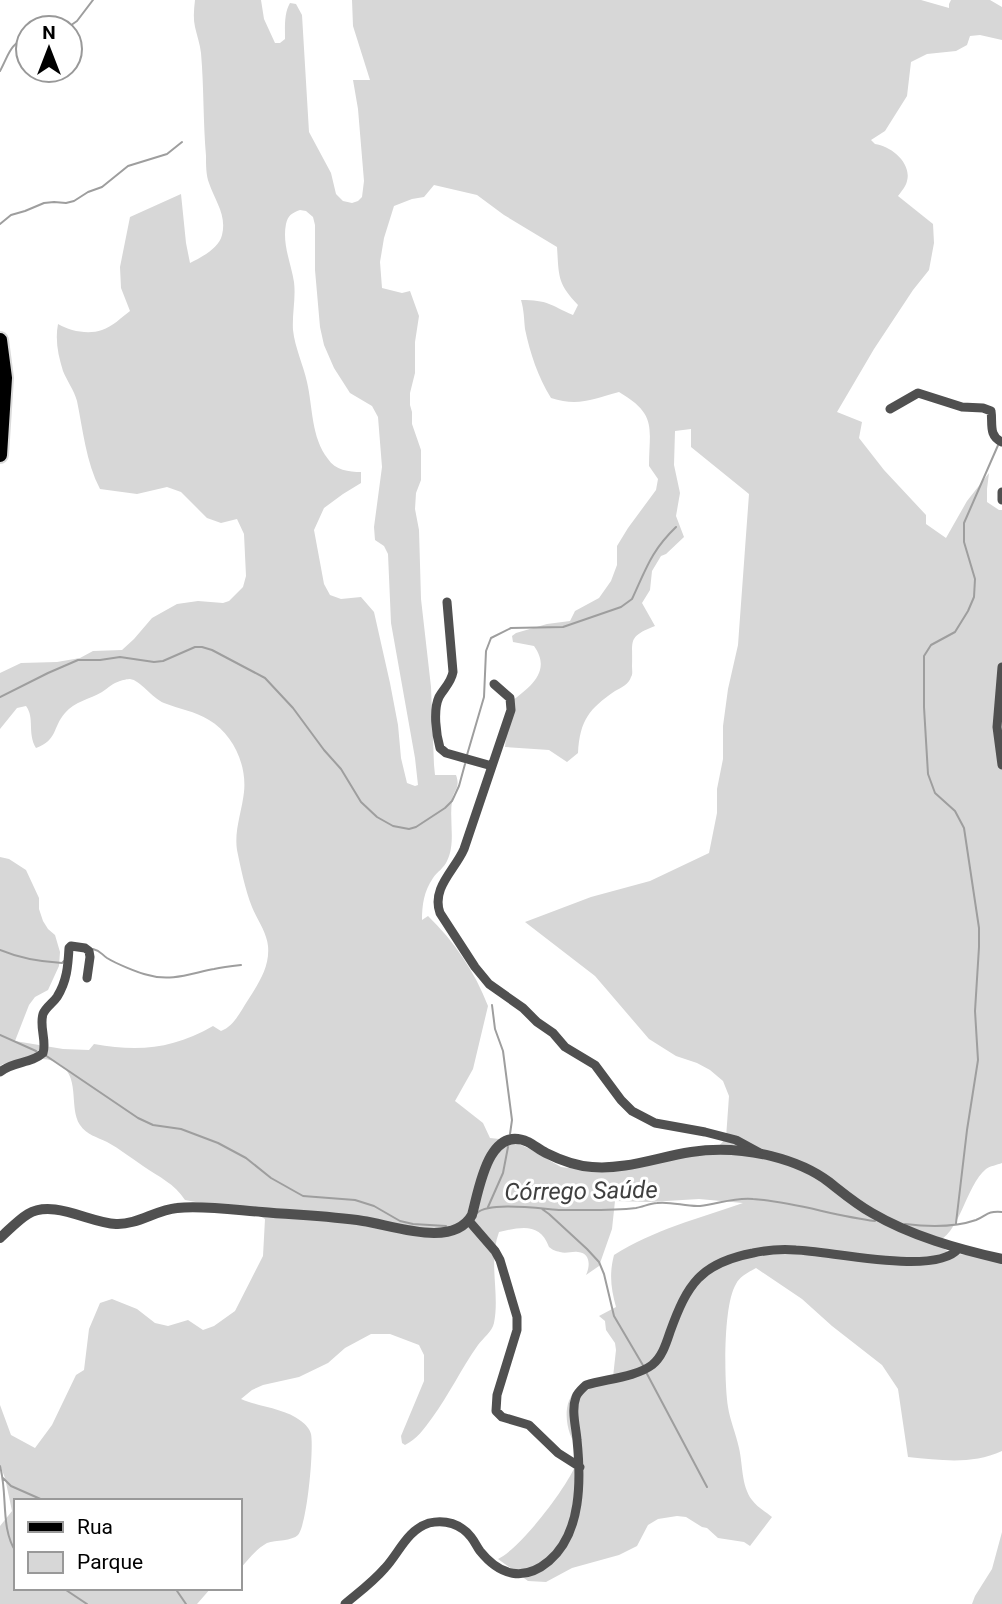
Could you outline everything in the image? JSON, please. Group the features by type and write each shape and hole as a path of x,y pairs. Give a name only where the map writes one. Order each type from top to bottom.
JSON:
{"main road":[{"path":"0,340 5,378 0,456"}],"street":[{"path":"890,409 918,393 962,407 986,408 992,414 993,436 1002,442"},
{"path":"1002,492 1002,500"},
{"path":"447,602 453,672 437,704 440,748 446,753 492,766"},
{"path":"1002,667 997,727 1002,765"},
{"path":"494,684 510,698 511,705 464,849 459,862 441,887 437,900 440,914 489,984 523,1008 565,1047 596,1065 632,1111 655,1123 736,1140 761,1154"},
{"path":"0,1072 13,1064 43,1054 43,1014 57,998 66,977 70,947 76,946 89,951 88,978"},
{"path":"0,1238 30,1213 46,1209 117,1224 130,1223 164,1210 179,1208 237,1210 362,1221 425,1233 452,1230 469,1221 486,1164 497,1147 506,1140 519,1139 562,1160 592,1167 612,1168 708,1151 761,1154 790,1161 806,1168 850,1200 896,1226 958,1249 1002,1259"},
{"path":"469,1221 500,1260 517,1317 517,1330 497,1395 496,1411 502,1417 529,1425 558,1453 580,1467"},
{"path":"345,1604 385,1568 412,1532 430,1523 452,1523 461,1527 489,1561 510,1573 526,1574 549,1561 566,1538 578,1500 580,1467 576,1397 586,1385 637,1372 652,1365 661,1355 679,1306 694,1282 719,1263 740,1255 763,1251 794,1250 891,1261 933,1261 951,1256 958,1249"}],"green space":[{"path":"195,0 261,0 264,19 275,43 280,43 285,39 285,20 290,3 296,4 302,15 309,132 331,173 336,194 343,201 352,203 362,197 364,181 353,80 370,80 353,26 352,0 921,0 949,8 951,0 990,0 1002,7 1002,40 980,35 970,36 967,45 956,51 927,54 911,62 907,96 885,131 871,140 899,156 903,162 908,174 907,181 898,196 933,224 934,243 929,270 874,349 837,412 862,422 859,438 884,470 926,515 926,524 946,538 967,501 989,473 987,502 1002,510 1002,1163 988,1168 979,1177 950,1231 935,1242 950,1253 1002,1259 1002,1451 967,1460 908,1457 898,1389 882,1365 802,1299 756,1268 740,1279 732,1294 725,1362 727,1395 748,1494 754,1503 772,1517 750,1546 744,1542 718,1538 707,1528 686,1517 658,1519 648,1525 637,1546 619,1555 572,1568 546,1582 528,1581 498,1559 508,1553 532,1529 566,1483 578,1459 578,1449 567,1422 568,1404 573,1393 582,1387 613,1377 615,1343 606,1330 605,1321 599,1316 616,1307 611,1281 614,1255 661,1232 743,1203 699,1199 615,1201 612,1229 599,1266 586,1275 588,1261 582,1253 562,1253 554,1250 540,1233 529,1228 499,1232 494,1255 496,1300 493,1326 429,1422 417,1437 405,1445 401,1436 424,1381 424,1355 419,1345 390,1334 371,1334 345,1348 328,1363 299,1377 263,1385 241,1399 279,1410 303,1422 311,1434 312,1442 307,1503 298,1535 267,1543 242,1567 242,1499 14,1499 14,1590 209,1590 197,1604 0,1604 0,1526 12,1511 0,1465 0,1405 11,1435 35,1448 52,1425 76,1375 84,1370 89,1329 100,1303 112,1299 137,1309 155,1323 168,1326 188,1320 203,1330 214,1326 235,1311 263,1256 265,1219 255,1213 185,1200 166,1181 83,1128 77,1118 72,1082 64,1067 50,1060 36,1059 0,1066 0,857 9,859 26,870 39,898 43,921 55,935 60,952 59,966 48,990 35,997 29,1005 15,1041 63,1049 89,1050 94,1044 141,1048 184,1040 213,1026 221,1031 230,1026 239,1014 259,981 267,961 267,941 243,879 236,843 244,792 241,761 237,751 218,726 198,714 164,703 138,682 130,679 115,683 73,706 61,718 48,741 36,748 26,706 17,708 0,729 0,673 21,663 57,662 80,658 93,651 122,650 152,618 177,604 229,601 243,587 246,576 244,534 237,519 221,523 207,518 181,492 167,487 137,494 100,489 88,457 77,401 58,353 58,324 79,332 97,331 109,327 130,311 121,288 120,267 130,217 181,194 190,263 209,252 220,240 222,215 207,173 201,50 194,14","holes":["434,185 477,195 557,247 560,279 578,305 573,315 543,302 521,300 532,356 551,398 578,402 619,392 631,400 640,408 649,423 649,466 658,479 656,490 617,546 617,565 611,581 599,598 575,611 570,621 547,624 512,636 513,642 534,646 541,664 536,679 509,703 505,747 549,750 567,762 578,753 581,732 592,710 630,679 633,640 640,633 655,626 642,603 650,590 652,571 661,556 684,537 676,516 680,493 674,465 675,431 691,429 691,447 749,494 738,645 728,689 723,726 723,759 717,789 717,813 709,853 650,881 591,897 525,922 595,976 649,1039 676,1056 710,1070 723,1081 729,1096 726,1138 719,1146 584,1170 561,1167 509,1140 490,1138 483,1123 455,1101 473,1069 488,1006 477,981 455,946 428,916 422,920 427,888 450,854 452,801 458,783 456,775 435,775 434,765 431,687 421,599 419,530 415,509 416,493 421,480 421,450 412,424 410,405 419,316 410,291 402,293 382,288 380,262 394,206 424,197","306,211 313,217 315,225 315,270 324,345 334,368 350,393 372,406 378,417 382,467 374,527 375,540 384,546 388,554 391,623 415,758 418,785 415,786 407,783 401,758 398,725 374,612 361,597 341,599 330,595 324,584 314,530 324,508 361,483 361,472 334,466 322,450 315,432 307,382 294,337 295,294 285,239 286,224 293,213"]},
{"path":"1002,1532 1002,1604 972,1604 992,1569"}],"waterway":[{"path":"82,14 93,0"},
{"path":"0,71 14,46"},
{"path":"0,224 11,215 44,203 74,201 102,187 128,166 167,154 182,142"},
{"path":"956,1223 978,1060 975,1011 979,928 964,828 955,811 935,793 928,774 924,656 931,645 955,632 974,597 975,579 964,542 964,523 999,443"},
{"path":"467,755 484,697 486,651 491,638 511,628 563,627 621,607 632,599 655,552 676,527"},
{"path":"0,697 78,660 120,657 154,662 202,647 265,678 293,708 341,769 361,802 377,817 393,826 409,829 416,827 445,808 452,801 459,786 465,764"},
{"path":"93,949 138,972 165,978 241,965"},
{"path":"0,950 39,961 64,961"},
{"path":"492,1005 495,1029 503,1051 512,1120 510,1134"},
{"name":"Córrego Saúde","path":"0,1035 36,1051"},
{"name":"Córrego Saúde","path":"45,1055 138,1118 153,1125 181,1129 218,1143 303,1196 355,1200 374,1206 400,1221 446,1226"},
{"path":"488,1207 503,1173 508,1147"},
{"name":"Córrego Saúde","path":"477,1213 493,1207 608,1210 662,1203 700,1206 746,1199 784,1203 875,1221"},
{"path":"542,1209 599,1262 614,1316 644,1367"},
{"name":"Córrego Saúde","path":"905,1224 950,1226 967,1223 990,1213 1002,1212"},
{"path":"646,1372 707,1487"},
{"path":"0,1466 6,1522 14,1548"},
{"path":"3,1478 11,1486 40,1499"},
{"path":"66,1590 87,1604"},
{"path":"176,1590 186,1604"}]}
